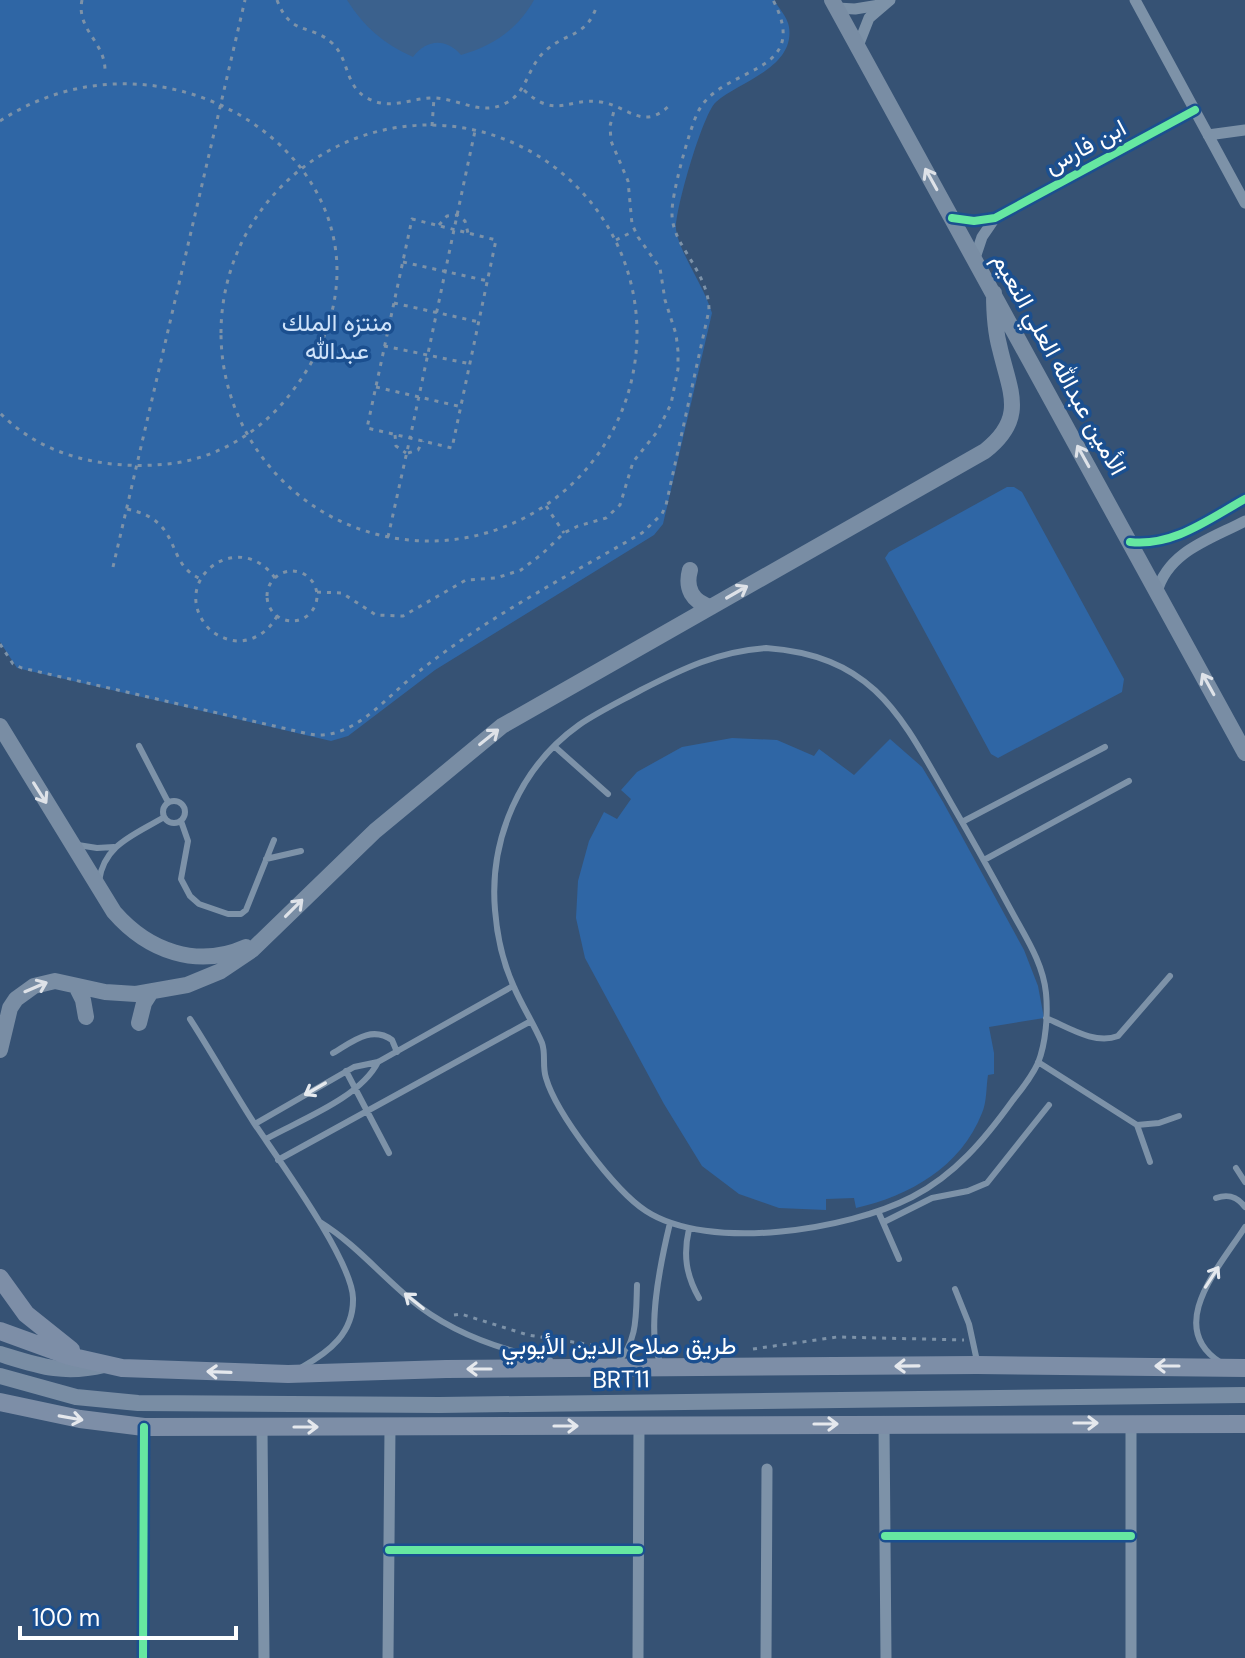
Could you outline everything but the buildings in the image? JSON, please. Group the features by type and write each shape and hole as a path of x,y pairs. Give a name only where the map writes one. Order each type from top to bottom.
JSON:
{"main road":[{"name":"الأمين عبدالله العلي النعيم","path":"834,4 1245,753"},
{"path":"0,1050 10,1008 34,986 55,981 120,994 151,992 187,985 221,971 265,937 359,845 502,726 985,451 996,442 1010,419 1013,406 1013,393 996,328 994,293"},
{"path":"690,570 688,584 693,597 711,607"},
{"path":"0,726 114,912 126,926 158,948 175,954 204,957 232,954 265,937"},
{"path":"76,986 86,1017"},
{"path":"139,1023 141,1010 151,992"},
{"path":"0,1278 26,1314 41,1328 95,1363"},
{"name":"طريق صلاح الدين الأيوبي","path":"0,1331 95,1363 141,1369 288,1374 401,1370 977,1365 1236,1367"},
{"path":"0,1354 51,1369 78,1370 95,1363"},
{"name":"BRT11","path":"0,1376 76,1397 138,1403 471,1405 1245,1395"},
{"path":"0,1402 80,1419 144,1427 1245,1424"}],"street":[{"path":"1135,0 1245,203"},
{"path":"834,4 865,8 887,2"},
{"path":"858,46 863,27 887,2"},
{"name":"ابن فارس","path":"995,218 1195,110"},
{"path":"1208,135 1245,130"},
{"path":"952,218 974,221 995,218"},
{"path":"975,258 982,237 995,218"},
{"path":"1130,542 1152,543 1176,537 1245,499"},
{"path":"1157,592 1165,571 1183,553 1245,521"},
{"path":"1198,525 1194,536 1196,541 1206,541"},
{"path":"1176,537 1185,538 1187,543 1183,553"},
{"path":"1131,1423 1131,1658"},
{"path":"884,1424 886,1658"},
{"path":"638,1658 639,1425"},
{"path":"143,1658 144,1427"},
{"path":"262,1427 264,1658"},
{"path":"388,1658 390,1427"},
{"path":"766,1658 767,1469"},
{"path":"885,1536 1131,1536"},
{"path":"389,1550 639,1550"}],"lane":[{"path":"744,649 787,649 829,660 883,696 909,730 984,860 1035,953 1045,985 1046,1018 1038,1062 1007,1109 966,1159 911,1198 878,1211 787,1231 745,1234 689,1229 670,1223 631,1200 615,1184 561,1109 545,1075 544,1047 513,986 496,922 493,890 496,858 504,827 516,798 533,770 554,746 579,725 606,709 702,660 744,649"},
{"path":"139,746 168,802"},
{"path":"554,746 608,794"},
{"path":"962,822 1105,747"},
{"path":"984,860 1129,781"},
{"path":"168,802 182,803 186,813 181,821 172,823 164,817 163,809 168,802"},
{"path":"72,842 97,848 114,847 164,817"},
{"path":"181,821 188,841 181,879 190,896 199,904 228,914 241,914 246,910 274,840"},
{"path":"99,888 101,870 114,847"},
{"path":"266,859 301,851"},
{"path":"1046,1018 1096,1039 1111,1039 1118,1036 1170,976"},
{"path":"255,1124 346,1071 362,1064 378,1062 513,986"},
{"path":"190,1019 348,1274 352,1309 345,1331 331,1349 288,1374"},
{"path":"278,1160 531,1021"},
{"path":"333,1053 364,1035 376,1033 392,1040 397,1052"},
{"path":"266,1139 356,1089 369,1078 378,1062"},
{"path":"1038,1062 1137,1125 1159,1123 1179,1116"},
{"path":"346,1071 389,1153"},
{"path":"884,1222 932,1198 968,1191 987,1183 1049,1105"},
{"path":"1137,1125 1150,1162"},
{"path":"1236,1168 1245,1182"},
{"path":"1216,1198 1225,1195 1234,1197 1245,1207"},
{"path":"878,1211 899,1259"},
{"path":"317,1220 355,1247 410,1299 448,1325 511,1352 601,1369 628,1350 634,1336 637,1285"},
{"path":"665,1369 653,1345 670,1223"},
{"path":"1236,1367 1214,1358 1203,1346 1195,1317 1205,1288 1245,1227"},
{"path":"689,1229 685,1258 692,1286 699,1298"},
{"path":"955,1289 974,1342 977,1365"}],"path":[{"path":"82,0 82,24 101,48 105,69"},
{"path":"113,567 245,0"},
{"path":"277,0 288,20 302,30 324,38 337,49 350,82 366,98 390,105 434,98 488,109 505,104 523,89 540,56 552,45 581,31 597,5"},
{"path":"0,644 13,664 22,668 309,734 332,735 352,726 432,661 494,618 642,533 662,514 666,505 709,310 708,294 673,224 673,201 695,119 702,104 714,93 766,64 781,46 783,23 773,0"},
{"path":"212,83 225,88"},
{"path":"523,89 549,105 566,107 592,101 643,118 659,114 671,104"},
{"path":"432,126 434,98"},
{"path":"0,121 20,104"},
{"path":"317,592 342,593 376,615 403,616 466,580 496,578 521,570 564,533 606,518 620,505 633,462 664,418 675,387 678,351 665,300 663,276 655,259 634,231 628,181 611,141 610,126 615,107"},
{"path":"432,126 475,131 520,146 558,170 591,202 615,240 631,280 637,322 635,365 625,406 606,444 579,478 546,505 508,525 467,537 424,541 388,537 341,522 304,500 273,471 248,436 230,396 221,354 221,311 231,268 249,229 274,194 307,165 359,138 388,130 432,126"},
{"path":"388,537 475,131"},
{"path":"0,413 47,447 91,462 137,467 176,463 213,452 248,436 281,406 308,371 327,331 336,289 336,245 327,202 307,165"},
{"path":"438,226 447,216 457,215 465,221 468,233"},
{"path":"412,219 453,230 496,240 452,448 367,428 412,219"},
{"path":"615,240 634,231"},
{"path":"403,262 488,281"},
{"path":"394,303 479,322"},
{"path":"384,346 471,364"},
{"path":"376,387 462,407"},
{"path":"395,435 396,446 406,453 418,450 423,441"},
{"path":"546,505 564,533"},
{"path":"127,509 147,515 163,527 175,545 181,563 193,576 201,579"},
{"path":"275,578 256,560 238,557 220,560 201,579 196,605 203,622 216,635 233,640 251,639 267,630 277,616"},
{"path":"287,572 300,573 311,580 317,592 315,605 308,615 296,620 277,616 270,606 268,594 275,578 287,572"},
{"path":"448,1325 452,1316 461,1314 528,1335 628,1350"},
{"path":"748,1350 837,1337 940,1337 974,1342"}],"green space":[{"name":"منتزه الملك عبدالله","path":"0,0 774,0 789,27 789,41 784,53 764,72 716,102 697,142 680,203 676,229 678,238 712,313 663,524 654,535 435,670 348,736 331,741 17,668 0,642"},
{"path":"1007,487 1022,492 1124,679 1122,692 998,758 991,754 885,558 889,552"},
{"path":"732,738 777,740 814,756 819,749 854,775 890,739 922,767 943,802 1024,950 1038,986 1044,1018 989,1027 994,1074 988,1075 984,1109 961,1149 947,1164 914,1187 876,1203 856,1208 854,1198 826,1199 826,1210 779,1208 739,1194 702,1166 664,1104 585,958 576,918 578,881 589,841 604,812 617,819 631,799 621,790 637,772 682,747"}],"shaded area":[{"path":"347,0 534,0 512,28 484,47 461,55 443,43 437,43 424,47 413,57 376,34"}],"cycle path":[{"path":"952,218 974,221 995,218 1195,110"},
{"path":"1130,542 1176,536 1245,499"},
{"path":"143,1658 144,1427"},
{"path":"885,1536 1131,1536"},
{"path":"389,1550 639,1550"}]}
